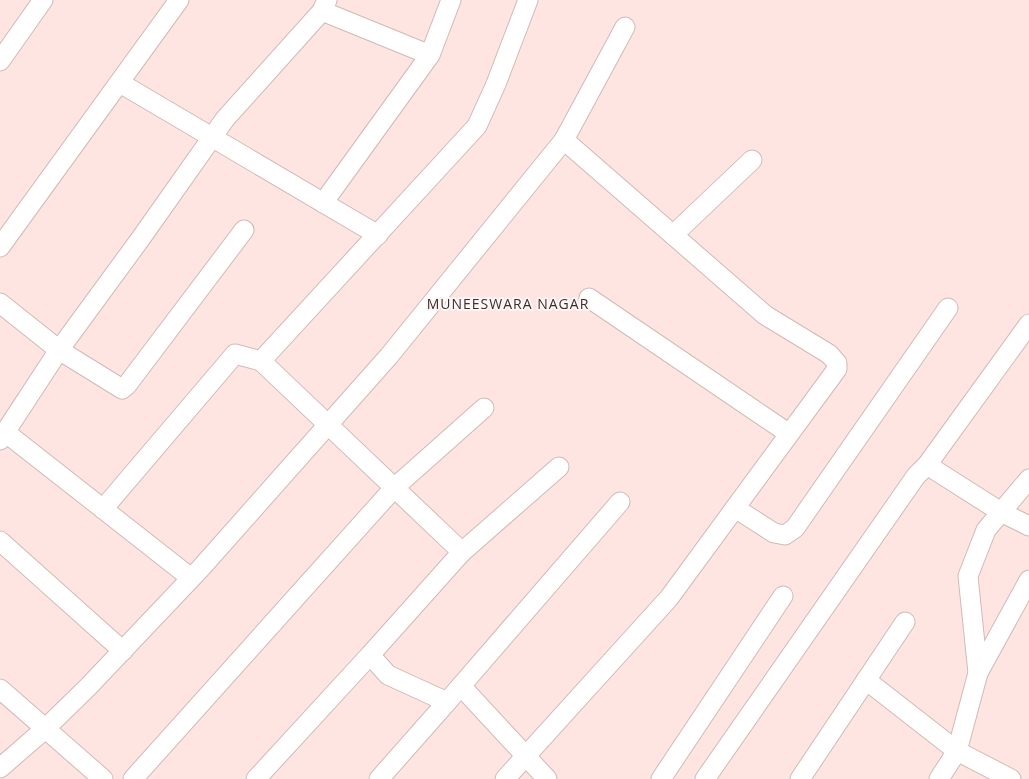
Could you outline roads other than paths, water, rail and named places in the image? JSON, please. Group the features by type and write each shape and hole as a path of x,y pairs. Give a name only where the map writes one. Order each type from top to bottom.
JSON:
{"street":[{"path":"0,61 43,0"},
{"path":"0,247 179,0"},
{"path":"323,203 430,55 451,0"},
{"path":"261,361 477,126 496,84 528,0"},
{"path":"191,578 104,509 3,436 59,350 141,238 211,136 224,119 325,5 430,55"},
{"path":"0,768 45,729 191,578 389,356 564,140 626,27"},
{"path":"120,83 378,235"},
{"path":"505,779 669,598 788,433 834,376 837,369 837,362 828,354 765,315 564,140"},
{"path":"673,235 752,160"},
{"path":"0,303 59,350 118,388 124,388 244,230"},
{"path":"590,298 788,433"},
{"path":"735,508 774,533 785,535 795,528 948,308"},
{"path":"705,779 916,476 926,465 1029,324"},
{"path":"104,509 234,354 261,361 462,552"},
{"path":"133,779 394,488 484,408"},
{"path":"926,465 1001,512 1029,526"},
{"path":"256,779 462,552 559,467"},
{"path":"978,673 968,576 986,530 1029,479"},
{"path":"379,779 620,502"},
{"path":"0,541 122,651"},
{"path":"939,779 957,751 978,673 1029,580"},
{"path":"661,779 783,596"},
{"path":"800,779 905,622"},
{"path":"370,655 388,675 447,702"},
{"path":"866,680 957,751 1011,779"},
{"path":"460,686 546,779"},
{"path":"0,689 103,779"}],"district":[{"name":"MUNEESWARA NAGAR","path":"508,303"}]}
